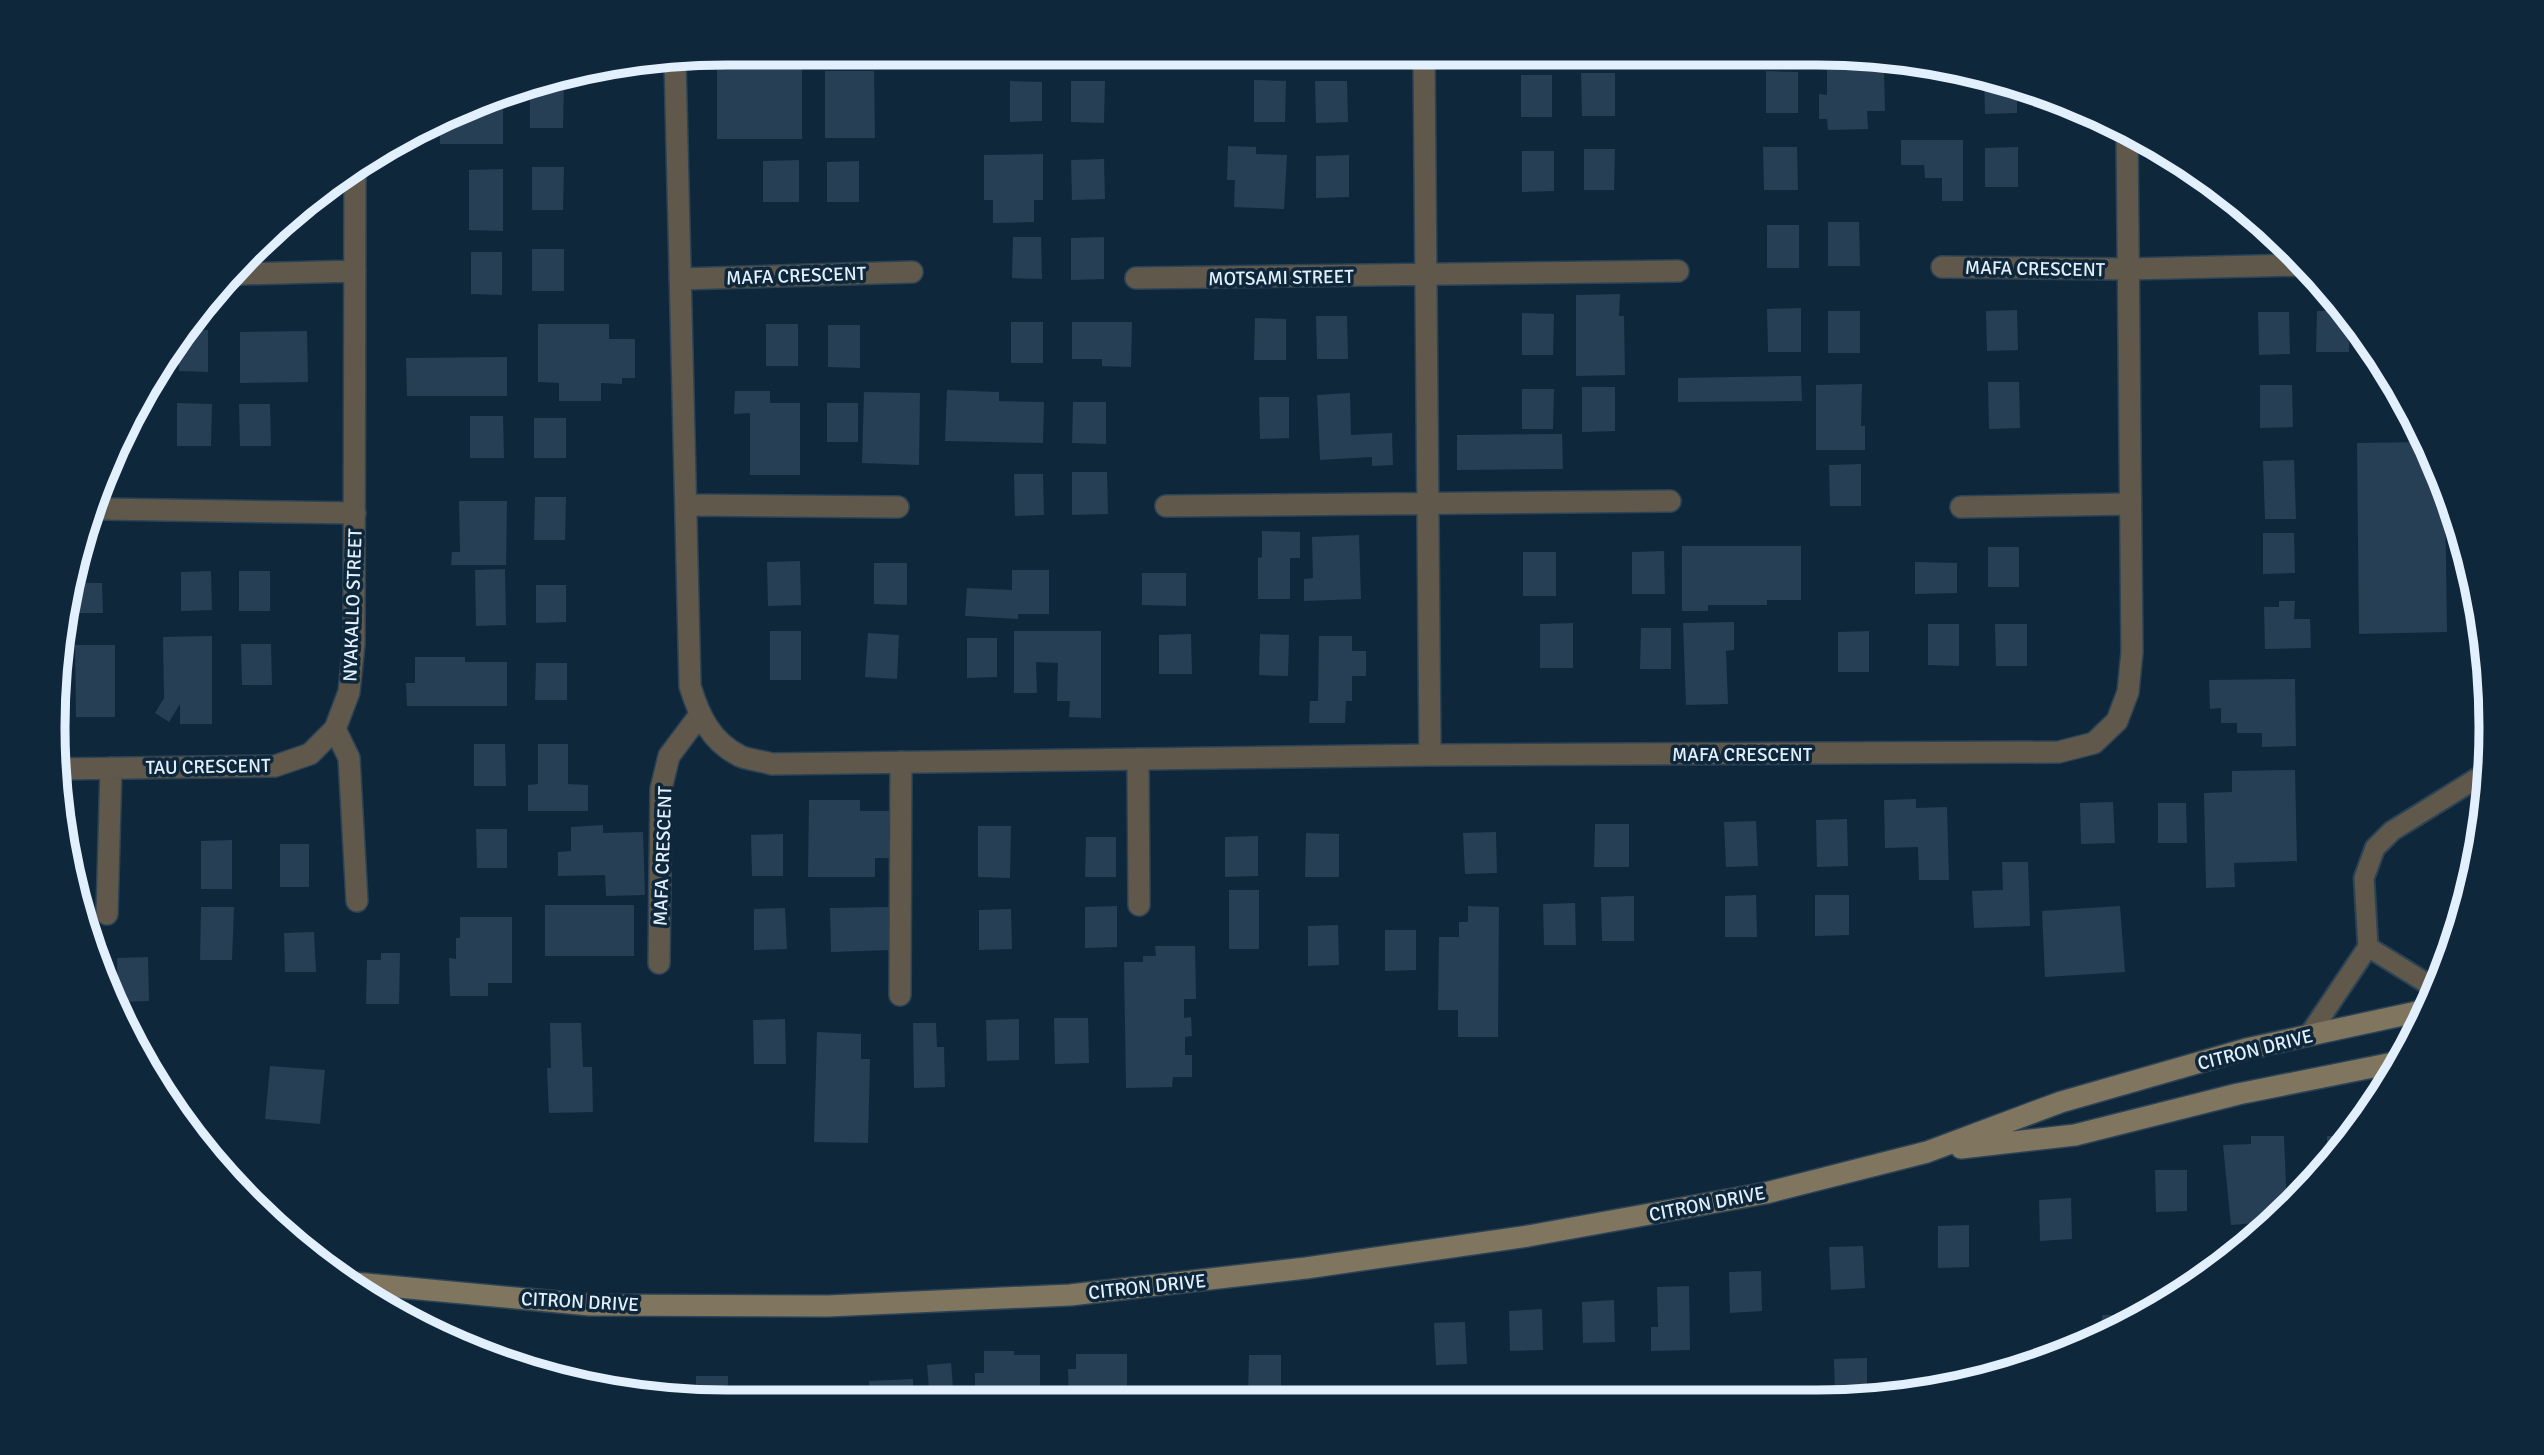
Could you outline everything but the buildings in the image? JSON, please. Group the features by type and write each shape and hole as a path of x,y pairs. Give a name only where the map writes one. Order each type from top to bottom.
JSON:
{"street":[{"path":"1424,65 1430,755"},
{"name":"MAFA CRESCENT","path":"675,67 690,686 699,716 718,740 740,756 772,764 1430,755 2059,752 2094,743 2117,721 2128,692 2132,652 2127,142"},
{"name":"NYAKALLO STREET","path":"335,729 349,692 354,644 355,179"},
{"name":"MAFA CRESCENT","path":"1942,267 2128,269 2291,265"},
{"path":"245,274 355,271"},
{"name":"MOTSAMI STREET","path":"1136,278 1678,271"},
{"name":"MAFA CRESCENT","path":"680,279 912,272"},
{"path":"1166,506 1670,501"},
{"path":"1961,507 2130,504"},
{"path":"686,505 898,507"},
{"name":"NYAKALLO STREET","path":"104,509 355,513"},
{"name":"MAFA CRESCENT","path":"659,963 661,789 669,756 699,716"},
{"path":"335,729 349,758 357,901"},
{"name":"TAU CRESCENT","path":"66,769 275,766 310,754 335,729"},
{"path":"1138,759 1139,905"},
{"path":"900,995 901,762"},
{"path":"107,914 111,768"},
{"name":"CITRON DRIVE","path":"368,1284 590,1304 828,1306 1070,1295 1306,1268 1528,1236 1766,1193 1927,1152 2061,1102 2246,1049 2415,1012"},
{"name":"CITRON DRIVE","path":"1927,1152 2076,1135 2238,1094 2387,1064"}],"lane":[{"path":"2309,1035 2368,947 2364,878 2375,848 2392,831 2477,778"},
{"path":"2368,947 2428,984"}]}
